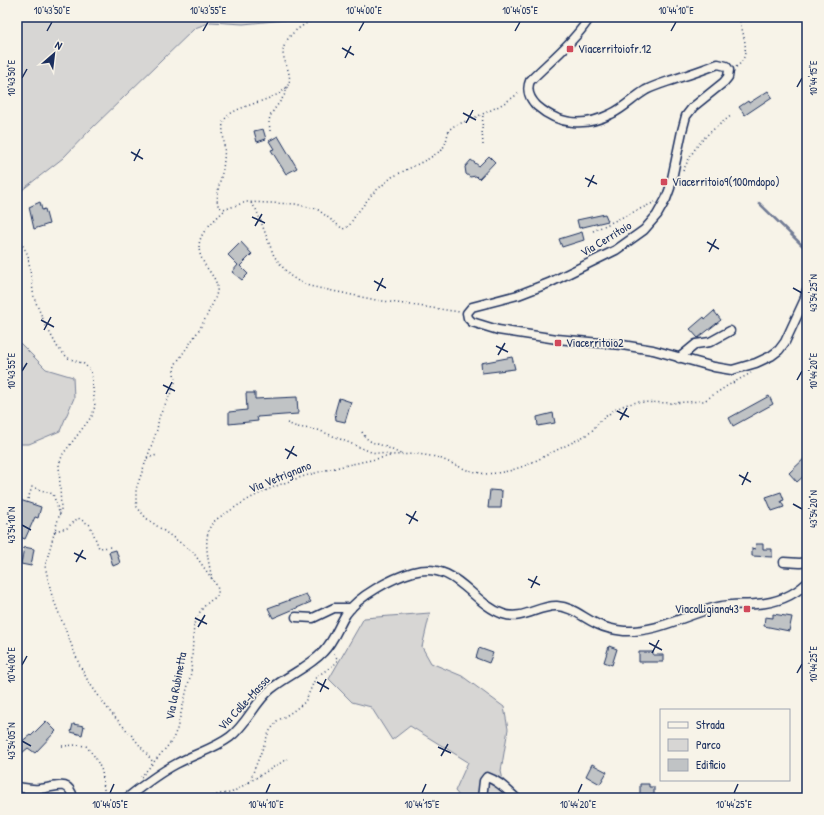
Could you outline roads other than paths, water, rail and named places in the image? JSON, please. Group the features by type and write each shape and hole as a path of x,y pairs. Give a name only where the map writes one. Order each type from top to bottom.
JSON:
{"street":[{"name":"Via Cerritoio","path":"590,17 574,39 543,68 528,85 528,92 531,99 545,112 564,121 582,123 612,114 646,90 718,64 726,66 729,70 728,77 692,108 686,116 670,188 666,199 657,215 644,230 616,250 549,283 518,295 472,307 468,313 468,318 472,322 498,330 557,339 622,345 653,350 679,358"},
{"path":"679,358 714,368 732,370 751,365 772,356 785,342 804,301 807,290"},
{"path":"679,358 696,344 710,342 730,330"},
{"path":"784,562 800,564 807,562"},
{"name":"Via Colle-Massa","path":"127,798 164,771 215,747 229,737 241,727 270,690 314,660 326,649 350,608 363,596 413,572 424,570 436,571 456,579 489,607 502,614 510,616 530,614 549,606 558,606 568,608 596,624 610,629 624,631 658,628 716,607 730,604 768,603 799,590 807,583"},
{"path":"296,617 313,618 334,608 350,608"},
{"path":"482,798 484,780 487,777 493,779 516,798"},
{"path":"17,788 40,789 61,785 68,788 73,798"}],"waterway":[{"path":"759,203 807,250"}],"place":[{"name":"Viacerritoiofr.12","path":"570,49"},
{"name":"Viacerritoio9(100mdopo)","path":"664,182"},
{"name":"Viacerritoio2","path":"558,343"},
{"name":"Viacolligiana43","path":"747,609"}]}
